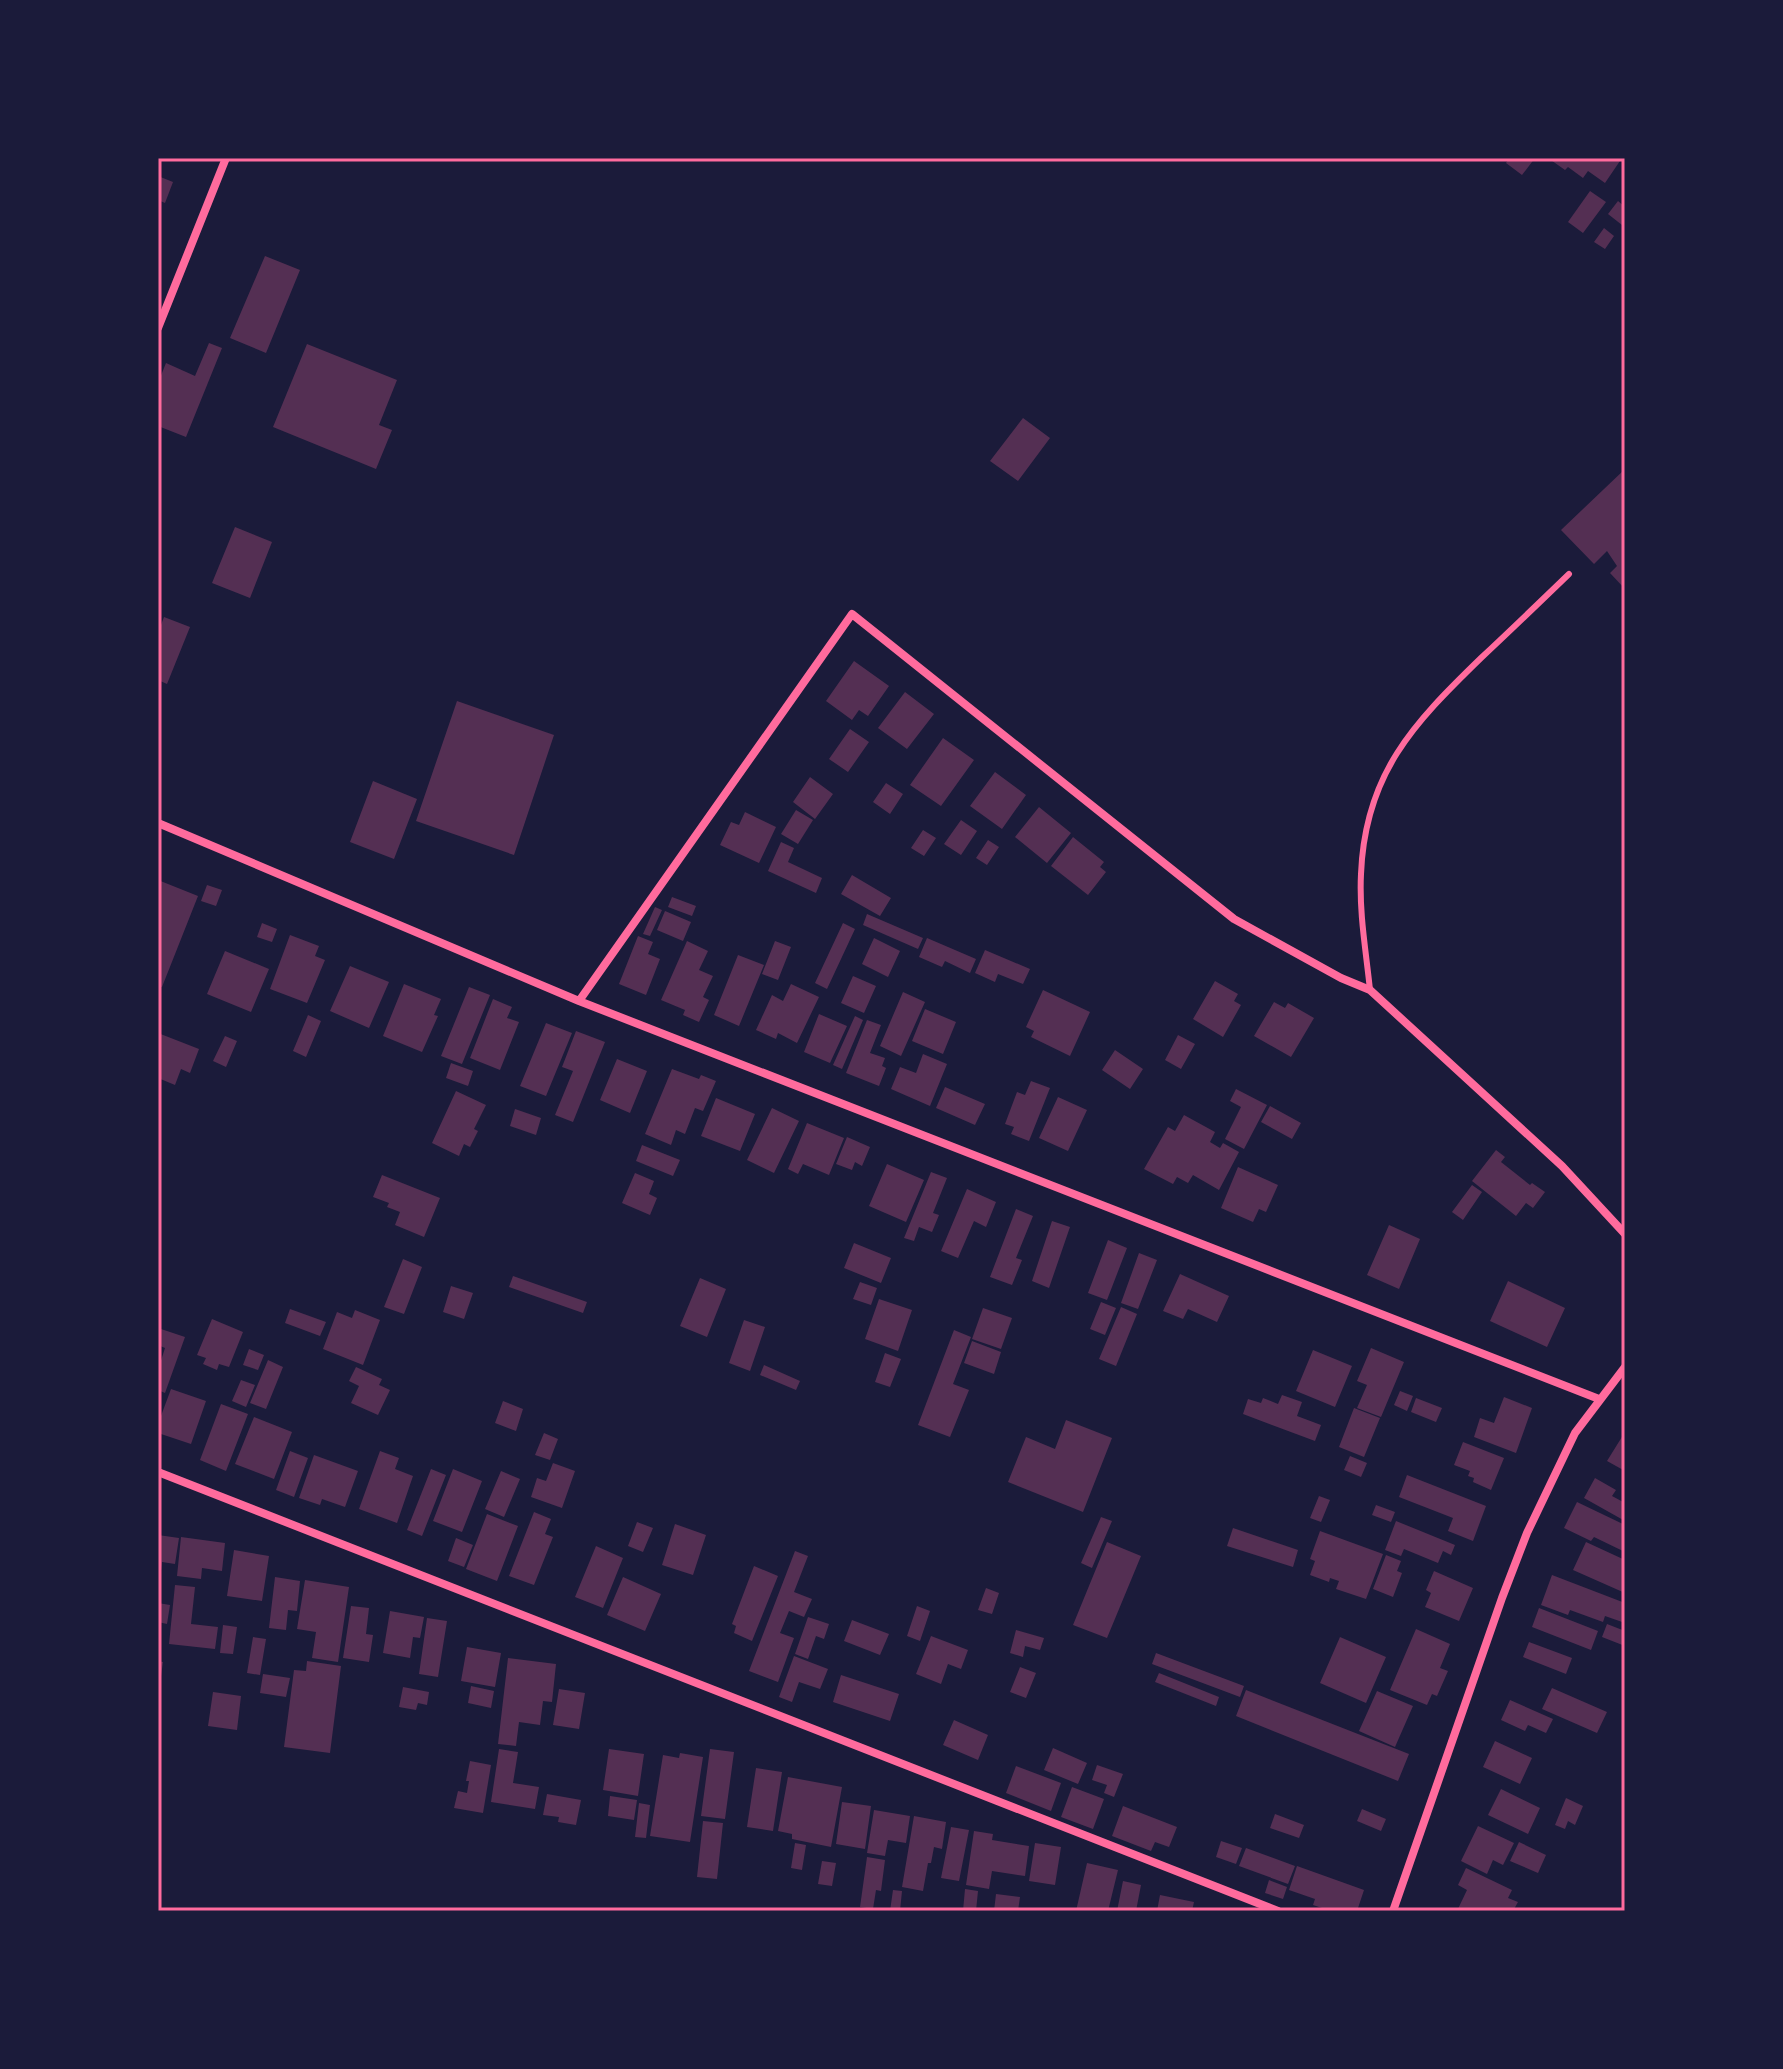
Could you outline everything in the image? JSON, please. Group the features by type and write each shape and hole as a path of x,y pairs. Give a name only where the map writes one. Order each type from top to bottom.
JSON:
{"street":[{"path":"158,328 226,158"},
{"path":"579,1001 852,614 1234,919 1341,978 1370,990 1562,1166 1625,1234"},
{"path":"158,823 579,1001 1599,1399"},
{"path":"1393,1911 1527,1533 1575,1433 1625,1367"},
{"path":"158,1472 1278,1911"}],"lane":[{"path":"1370,990 1360,901 1361,871 1365,840 1380,784 1396,753 1435,702 1569,574"}],"building":[{"path":"1509,158 1535,158 1522,175 1506,163"},
{"path":"1548,158 1622,158 1605,183 1588,171 1583,178"},
{"path":"158,176 173,182 165,203 158,200"},
{"path":"1590,191 1606,202 1583,233 1568,222"},
{"path":"1618,201 1625,207 1622,225 1608,214"},
{"path":"1604,228 1614,236 1605,249 1594,242"},
{"path":"265,256 300,270 266,353 230,338"},
{"path":"209,343 222,348 186,437 158,426 158,383 166,363 195,376"},
{"path":"307,344 397,380 379,425 392,430 376,469 273,427"},
{"path":"1023,418 1050,438 1018,481 990,461"},
{"path":"1625,469 1625,589 1610,573 1617,566 1607,551 1594,564 1561,530"},
{"path":"235,527 272,542 250,598 212,583"},
{"path":"164,617 190,627 167,684 158,680 158,633"},
{"path":"854,661 889,686 868,716 859,710 852,720 826,701"},
{"path":"905,692 934,714 907,749 878,728"},
{"path":"457,701 554,735 514,855 416,821"},
{"path":"850,729 869,742 848,772 829,759"},
{"path":"943,738 974,760 941,806 910,785"},
{"path":"995,772 1026,795 1002,829 970,806"},
{"path":"810,777 833,794 815,819 793,802"},
{"path":"373,781 417,799 394,859 350,842"},
{"path":"886,783 903,794 890,814 873,802"},
{"path":"1039,807 1071,833 1047,863 1015,837"},
{"path":"796,810 813,820 798,844 781,834"},
{"path":"745,812 776,827 759,863 720,845 731,822 739,825"},
{"path":"961,820 977,831 961,855 944,844"},
{"path":"923,830 936,838 924,856 911,848"},
{"path":"1073,837 1104,862 1100,867 1106,872 1088,895 1051,866"},
{"path":"988,840 999,847 987,865 976,858"},
{"path":"781,842 794,848 788,862 822,878 816,893 768,871"},
{"path":"852,875 891,898 880,916 841,894"},
{"path":"158,880 198,896 162,987 158,986"},
{"path":"207,885 222,890 216,906 201,901"},
{"path":"672,897 696,906 692,916 668,907"},
{"path":"655,907 662,910 650,936 643,934"},
{"path":"665,911 691,922 683,941 657,930"},
{"path":"867,914 923,938 918,949 863,925"},
{"path":"262,923 277,929 272,942 257,937"},
{"path":"843,923 855,929 827,989 815,983"},
{"path":"290,935 319,946 315,956 325,960 307,1003 270,989"},
{"path":"638,936 653,942 648,954 660,959 646,995 619,984"},
{"path":"874,938 900,951 888,977 862,964"},
{"path":"927,938 976,959 970,973 945,961 942,967 919,957"},
{"path":"687,941 708,951 699,970 713,976 703,997 709,1000 699,1022 683,1015 685,1010 661,1000"},
{"path":"775,941 791,947 778,980 762,974"},
{"path":"985,950 1030,969 1023,984 998,974 995,982 975,973"},
{"path":"225,951 269,969 251,1012 207,994"},
{"path":"738,955 764,965 739,1026 714,1015"},
{"path":"350,966 389,982 369,1028 330,1011"},
{"path":"853,976 876,986 864,1013 841,1003"},
{"path":"1215,981 1238,994 1234,1001 1241,1005 1223,1037 1193,1019"},
{"path":"404,984 441,999 434,1015 438,1016 422,1052 383,1036"},
{"path":"791,984 819,997 797,1043 778,1033 776,1039 756,1030 772,995 783,1001"},
{"path":"469,987 490,995 462,1064 441,1056"},
{"path":"1043,990 1090,1012 1070,1056 1031,1037 1034,1031 1026,1027"},
{"path":"903,992 925,1002 901,1056 880,1046"},
{"path":"493,999 512,1007 507,1018 519,1022 500,1070 470,1058"},
{"path":"1274,1002 1285,1008 1288,1003 1314,1018 1291,1057 1254,1036"},
{"path":"925,1009 956,1022 943,1054 912,1041"},
{"path":"819,1014 847,1026 830,1063 804,1052"},
{"path":"308,1015 321,1021 306,1057 293,1051"},
{"path":"855,1016 863,1020 842,1069 833,1065"},
{"path":"867,1020 881,1025 870,1053 885,1058 882,1066 886,1068 879,1086 846,1073"},
{"path":"546,1023 572,1033 546,1096 520,1086"},
{"path":"576,1031 605,1042 573,1122 555,1115 573,1071 562,1067"},
{"path":"158,1033 199,1049 190,1073 181,1069 175,1085 158,1078"},
{"path":"1178,1035 1195,1044 1181,1069 1165,1060"},
{"path":"225,1036 237,1041 226,1067 213,1061"},
{"path":"1115,1050 1143,1069 1130,1089 1102,1070"},
{"path":"923,1054 947,1064 930,1106 891,1089 900,1067 916,1073"},
{"path":"617,1059 647,1071 630,1113 600,1100"},
{"path":"451,1063 473,1071 468,1086 446,1078"},
{"path":"672,1069 699,1079 701,1075 716,1081 703,1111 695,1108 685,1134 676,1130 671,1145 645,1134"},
{"path":"1031,1081 1050,1088 1029,1141 1011,1134 1014,1127 1005,1124 1017,1092 1025,1095"},
{"path":"945,1087 985,1104 975,1125 936,1108"},
{"path":"1236,1089 1267,1105 1244,1149 1225,1139 1241,1107 1230,1101"},
{"path":"456,1091 486,1105 474,1129 478,1131 470,1147 464,1144 459,1156 432,1143"},
{"path":"1058,1097 1087,1110 1068,1151 1039,1138"},
{"path":"716,1098 755,1114 740,1151 701,1136"},
{"path":"1270,1106 1301,1123 1292,1139 1261,1122"},
{"path":"772,1108 799,1121 774,1173 747,1160"},
{"path":"515,1109 541,1118 536,1135 510,1126"},
{"path":"1184,1115 1215,1132 1210,1142 1220,1148 1223,1143 1239,1152 1219,1190 1193,1175 1188,1183 1177,1177 1173,1184 1144,1169 1168,1127 1175,1131"},
{"path":"807,1123 844,1138 829,1175 803,1164 798,1174 788,1169"},
{"path":"847,1137 870,1147 862,1166 855,1162 852,1170 836,1164"},
{"path":"642,1145 680,1160 673,1176 636,1161"},
{"path":"1496,1150 1505,1157 1501,1162 1530,1185 1532,1183 1545,1192 1533,1208 1526,1203 1516,1216 1472,1181"},
{"path":"887,1164 924,1180 906,1222 869,1206"},
{"path":"1238,1167 1278,1185 1266,1212 1259,1209 1253,1222 1221,1208"},
{"path":"931,1172 947,1178 933,1213 939,1215 932,1232 919,1227 914,1241 904,1238"},
{"path":"635,1173 654,1181 649,1194 657,1198 650,1215 622,1203"},
{"path":"382,1175 440,1198 424,1237 395,1225 400,1212 387,1207 389,1203 373,1197"},
{"path":"1472,1185 1482,1192 1463,1220 1452,1212"},
{"path":"967,1189 996,1202 986,1227 974,1221 958,1258 941,1251"},
{"path":"1016,1209 1033,1216 1016,1258 1022,1260 1012,1285 990,1277"},
{"path":"1052,1221 1070,1227 1049,1288 1032,1281"},
{"path":"1389,1225 1420,1239 1399,1289 1367,1275"},
{"path":"1108,1240 1127,1248 1107,1300 1088,1293"},
{"path":"854,1243 891,1258 881,1283 844,1268"},
{"path":"1139,1253 1157,1260 1138,1309 1121,1303"},
{"path":"403,1259 422,1267 404,1314 384,1307"},
{"path":"1180,1274 1229,1296 1217,1322 1188,1309 1183,1319 1163,1311"},
{"path":"513,1276 587,1302 583,1313 509,1287"},
{"path":"700,1278 726,1289 707,1337 680,1326"},
{"path":"1508,1281 1565,1308 1547,1347 1490,1321"},
{"path":"860,1282 877,1288 871,1305 853,1299"},
{"path":"451,1286 473,1293 464,1319 443,1312"},
{"path":"879,1299 912,1310 898,1351 865,1339"},
{"path":"1101,1302 1116,1308 1105,1335 1090,1329"},
{"path":"1121,1307 1137,1314 1116,1366 1099,1359"},
{"path":"983,1308 1012,1318 1001,1349 972,1339"},
{"path":"290,1309 326,1322 320,1336 285,1323"},
{"path":"355,1310 380,1320 363,1365 323,1349 337,1312 352,1318"},
{"path":"212,1319 243,1332 229,1367 219,1364 217,1370 203,1364 206,1358 197,1355"},
{"path":"744,1320 765,1327 750,1371 729,1363"},
{"path":"158,1328 185,1337 165,1393 158,1390 158,1370 165,1348 158,1345"},
{"path":"954,1330 971,1337 953,1384 969,1390 950,1437 918,1425"},
{"path":"972,1341 1001,1352 994,1374 964,1363"},
{"path":"1371,1348 1404,1362 1381,1417 1357,1408 1367,1385 1357,1381"},
{"path":"249,1349 264,1355 258,1370 243,1365"},
{"path":"1313,1350 1352,1366 1335,1407 1296,1391"},
{"path":"885,1353 901,1359 890,1387 875,1382"},
{"path":"268,1360 283,1367 266,1409 250,1403"},
{"path":"764,1365 800,1381 796,1390 760,1375"},
{"path":"356,1367 382,1379 379,1385 390,1390 378,1415 351,1403 359,1386 349,1381"},
{"path":"241,1380 255,1385 246,1407 232,1401"},
{"path":"171,1389 206,1401 191,1444 158,1433 158,1424"},
{"path":"1400,1391 1413,1396 1407,1411 1394,1405"},
{"path":"1282,1395 1302,1402 1297,1416 1321,1425 1315,1441 1243,1414 1248,1399 1261,1403 1263,1398 1278,1404"},
{"path":"1504,1397 1532,1408 1516,1453 1474,1437 1480,1418 1494,1423"},
{"path":"1416,1398 1442,1408 1436,1422 1411,1412"},
{"path":"503,1401 523,1409 516,1431 495,1423"},
{"path":"221,1404 248,1414 226,1471 200,1460"},
{"path":"1354,1408 1380,1418 1364,1457 1339,1447"},
{"path":"254,1417 292,1432 274,1479 235,1464"},
{"path":"1066,1420 1112,1438 1083,1512 1008,1482 1026,1437 1055,1449"},
{"path":"1625,1432 1625,1471 1607,1461"},
{"path":"544,1433 558,1439 550,1460 535,1455"},
{"path":"1463,1442 1504,1458 1491,1490 1473,1482 1474,1478 1468,1476 1470,1471 1454,1465"},
{"path":"290,1451 308,1458 294,1497 276,1490"},
{"path":"380,1451 399,1458 395,1469 413,1476 397,1523 359,1509"},
{"path":"314,1455 358,1471 345,1507 322,1499 320,1505 299,1498"},
{"path":"1350,1456 1367,1463 1361,1477 1344,1470"},
{"path":"553,1463 575,1471 562,1508 531,1497 537,1478 546,1481"},
{"path":"431,1469 446,1475 422,1536 407,1530"},
{"path":"453,1469 482,1481 462,1532 433,1521"},
{"path":"501,1471 520,1479 504,1517 485,1509"},
{"path":"1407,1475 1486,1506 1473,1541 1448,1531 1453,1518 1399,1497"},
{"path":"1595,1478 1616,1490 1612,1496 1625,1503 1625,1521 1584,1498"},
{"path":"1319,1496 1330,1500 1321,1522 1310,1518"},
{"path":"1577,1502 1625,1525 1625,1552 1594,1537 1591,1541 1564,1528"},
{"path":"1376,1505 1395,1512 1391,1522 1372,1515"},
{"path":"534,1512 551,1519 545,1534 553,1537 534,1585 509,1576"},
{"path":"487,1514 518,1526 497,1581 466,1569"},
{"path":"1101,1517 1112,1521 1092,1568 1081,1563"},
{"path":"1396,1521 1455,1545 1451,1555 1443,1551 1438,1563 1404,1549 1401,1556 1385,1550"},
{"path":"637,1522 653,1528 643,1552 628,1546"},
{"path":"675,1524 706,1535 693,1575 662,1565"},
{"path":"1233,1528 1298,1550 1293,1567 1227,1546"},
{"path":"1320,1531 1383,1554 1366,1599 1336,1589 1339,1581 1330,1578 1329,1582 1310,1575 1315,1561 1310,1559"},
{"path":"158,1535 179,1538 175,1564 162,1562 160,1579"},
{"path":"181,1537 225,1543 222,1571 202,1568 201,1579 177,1576"},
{"path":"456,1538 473,1545 464,1567 448,1561"},
{"path":"1107,1542 1141,1556 1107,1638 1073,1625"},
{"path":"1586,1542 1625,1560 1625,1593 1573,1570"},
{"path":"596,1546 623,1558 603,1608 575,1597"},
{"path":"234,1550 269,1556 262,1601 227,1596"},
{"path":"795,1551 808,1556 794,1592 812,1599 804,1617 789,1611 780,1633 794,1638 778,1682 749,1671"},
{"path":"1386,1555 1401,1561 1397,1571 1402,1573 1393,1597 1373,1589"},
{"path":"754,1566 778,1576 752,1641 734,1633 736,1626 732,1624"},
{"path":"1434,1571 1473,1588 1459,1621 1425,1607 1431,1593 1426,1590"},
{"path":"1552,1575 1625,1603 1625,1623 1605,1616 1603,1622 1570,1610 1568,1615 1541,1605"},
{"path":"275,1577 300,1581 297,1611 288,1610 286,1630 269,1628"},
{"path":"623,1577 661,1594 645,1631 607,1615"},
{"path":"305,1580 349,1587 338,1662 312,1658 316,1632 297,1629"},
{"path":"175,1585 195,1587 191,1624 218,1627 215,1649 169,1644"},
{"path":"986,1588 999,1593 992,1614 978,1610"},
{"path":"158,1603 170,1605 167,1624 158,1622"},
{"path":"351,1606 369,1608 366,1634 373,1635 369,1662 343,1658"},
{"path":"917,1606 930,1611 920,1641 907,1636"},
{"path":"1539,1608 1598,1631 1591,1650 1532,1627"},
{"path":"390,1611 424,1617 420,1638 413,1637 410,1658 383,1653"},
{"path":"808,1617 829,1624 824,1639 816,1636 808,1659 795,1654"},
{"path":"427,1618 447,1621 438,1677 419,1674"},
{"path":"852,1620 889,1634 880,1655 844,1641"},
{"path":"1607,1624 1625,1631 1625,1646 1602,1637"},
{"path":"223,1625 237,1627 233,1654 220,1653"},
{"path":"1416,1629 1450,1644 1440,1668 1448,1671 1437,1696 1432,1694 1427,1705 1390,1690"},
{"path":"1016,1630 1044,1638 1040,1650 1025,1646 1023,1657 1010,1653"},
{"path":"931,1636 968,1650 961,1669 948,1664 941,1684 916,1674"},
{"path":"253,1637 266,1639 260,1675 247,1673"},
{"path":"1340,1637 1386,1657 1366,1703 1320,1683"},
{"path":"1529,1642 1572,1658 1566,1674 1523,1657"},
{"path":"467,1647 501,1653 495,1687 461,1681"},
{"path":"1156,1653 1244,1686 1240,1697 1152,1664"},
{"path":"794,1656 828,1669 820,1689 799,1682 792,1702 779,1697"},
{"path":"508,1658 556,1664 552,1702 543,1701 540,1725 519,1722 516,1746 498,1744"},
{"path":"158,1661 163,1662 160,1683 158,1683"},
{"path":"307,1661 341,1666 330,1753 284,1747 294,1670 306,1671"},
{"path":"1020,1667 1036,1673 1026,1698 1010,1692"},
{"path":"1159,1673 1219,1697 1216,1706 1155,1682"},
{"path":"263,1674 290,1678 286,1697 260,1693"},
{"path":"841,1675 899,1694 890,1721 833,1702"},
{"path":"471,1686 494,1691 491,1708 468,1703"},
{"path":"403,1687 429,1692 427,1705 418,1703 416,1710 399,1707"},
{"path":"1552,1688 1607,1712 1597,1733 1542,1709"},
{"path":"559,1689 585,1693 579,1729 553,1725"},
{"path":"1246,1690 1409,1754 1398,1781 1236,1716"},
{"path":"1377,1691 1413,1706 1395,1747 1359,1731"},
{"path":"213,1692 241,1696 237,1730 208,1726"},
{"path":"1510,1700 1553,1719 1546,1733 1528,1725 1525,1731 1501,1720"},
{"path":"954,1720 988,1735 978,1760 943,1745"},
{"path":"1495,1741 1532,1758 1520,1784 1483,1767"},
{"path":"1053,1748 1087,1763 1078,1784 1044,1770"},
{"path":"499,1749 518,1752 513,1783 539,1787 535,1809 491,1802"},
{"path":"609,1749 644,1754 638,1796 603,1790"},
{"path":"710,1749 734,1752 725,1819 701,1816"},
{"path":"680,1753 703,1757 690,1842 650,1836 663,1755 679,1758"},
{"path":"470,1761 491,1765 483,1813 454,1808 458,1791 467,1793"},
{"path":"1097,1765 1123,1774 1114,1797 1104,1793 1107,1785 1092,1780"},
{"path":"1016,1766 1061,1783 1051,1811 1006,1793"},
{"path":"756,1768 782,1772 773,1831 747,1827"},
{"path":"788,1777 842,1787 831,1847 792,1839 792,1834 778,1831"},
{"path":"1072,1787 1104,1799 1093,1829 1061,1817"},
{"path":"1501,1789 1540,1808 1528,1834 1488,1815"},
{"path":"547,1794 581,1800 576,1825 558,1822 559,1817 543,1815"},
{"path":"610,1796 637,1800 634,1820 608,1816"},
{"path":"1566,1798 1583,1806 1575,1825 1568,1821 1565,1829 1555,1825"},
{"path":"842,1802 871,1806 865,1849 836,1844"},
{"path":"639,1803 650,1805 646,1838 635,1837"},
{"path":"1123,1806 1177,1827 1169,1847 1155,1842 1151,1851 1112,1836"},
{"path":"1362,1809 1386,1819 1381,1831 1357,1821"},
{"path":"874,1810 910,1816 906,1843 888,1840 885,1856 867,1853"},
{"path":"1275,1814 1304,1825 1299,1838 1270,1828"},
{"path":"914,1816 946,1822 942,1849 934,1847 923,1891 902,1887"},
{"path":"703,1821 723,1823 717,1879 697,1877"},
{"path":"1478,1826 1514,1843 1503,1865 1493,1860 1487,1874 1461,1861"},
{"path":"951,1827 969,1830 959,1881 941,1878"},
{"path":"974,1831 993,1834 992,1840 1029,1846 1025,1876 992,1871 989,1889 966,1885"},
{"path":"1221,1841 1242,1848 1236,1864 1216,1857"},
{"path":"1519,1842 1546,1855 1538,1873 1510,1861"},
{"path":"795,1843 806,1845 802,1870 791,1868"},
{"path":"1035,1843 1061,1847 1055,1885 1029,1881"},
{"path":"1246,1848 1295,1866 1288,1884 1239,1866"},
{"path":"867,1857 885,1860 881,1891 876,1890 873,1909 860,1907"},
{"path":"822,1861 836,1863 832,1886 818,1884"},
{"path":"1087,1863 1118,1870 1108,1911 1076,1911"},
{"path":"1297,1866 1364,1890 1357,1911 1331,1911 1313,1905 1315,1899 1289,1890"},
{"path":"1466,1868 1512,1890 1508,1898 1518,1902 1513,1911 1457,1911 1467,1890 1458,1885"},
{"path":"1269,1880 1287,1887 1283,1899 1265,1893"},
{"path":"1123,1881 1141,1885 1136,1911 1117,1911"},
{"path":"965,1889 978,1891 976,1911 963,1911"},
{"path":"893,1890 902,1891 900,1911 890,1911"},
{"path":"996,1894 1020,1897 1018,1911 994,1911"},
{"path":"1160,1895 1194,1902 1192,1911 1157,1911"}]}
